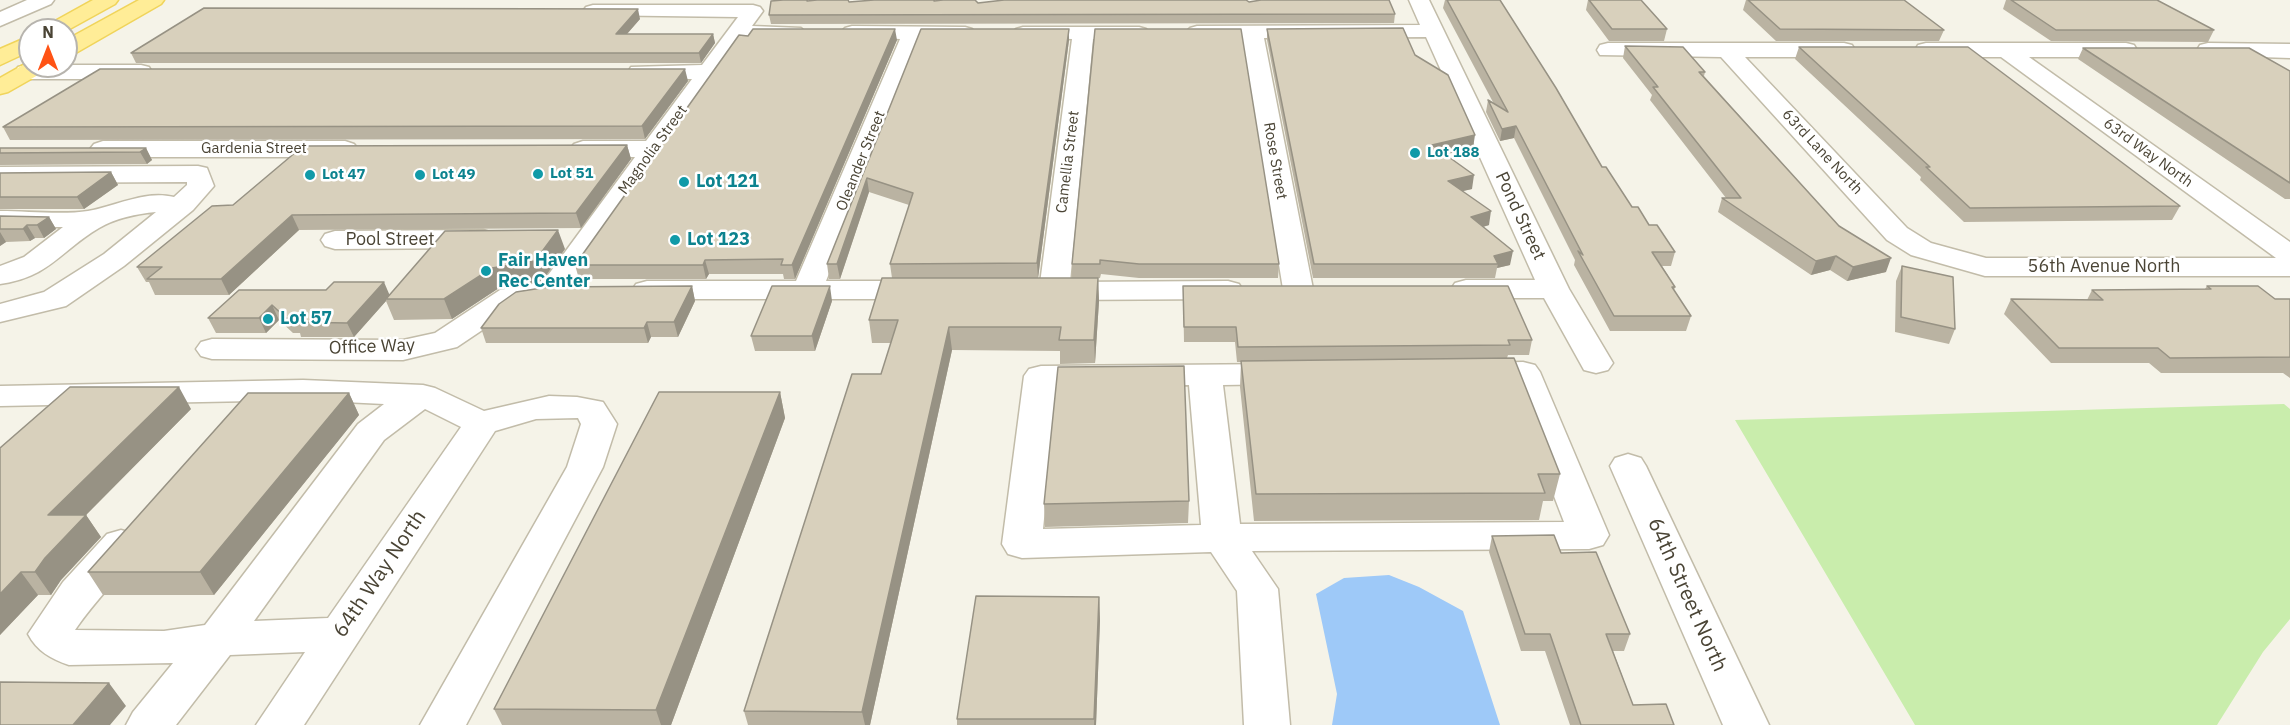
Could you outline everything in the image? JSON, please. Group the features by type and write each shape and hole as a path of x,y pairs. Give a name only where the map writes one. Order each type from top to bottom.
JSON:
{"main road":[{"path":"75,18 108,0"},
{"path":"78,29 126,0"},
{"path":"78,43 154,0"}],"street":[{"path":"0,20 44,0"},
{"name":"Pond Street","path":"1419,0 1554,289 1596,363"},
{"name":"Magnolia Street","path":"553,290 753,10 576,11"},
{"path":"1004,33 1433,31"},
{"path":"739,32 809,32"},
{"path":"832,32 981,33"},
{"name":"Oleander Street","path":"808,289 913,32"},
{"name":"Rose Street","path":"1042,291 1286,289 1252,32"},
{"name":"Camellia Street","path":"1042,291 1083,33"},
{"path":"1608,50 1867,50"},
{"name":"63rd Lane North","path":"1727,50 1897,234 1921,249"},
{"path":"1901,50 2145,50"},
{"name":"63rd Way North","path":"2006,50 2290,255"},
{"path":"2192,50 2288,52"},
{"path":"16,63 163,72"},
{"path":"615,72 710,72"},
{"name":"Gardenia Street","path":"83,150 368,149"},
{"path":"558,149 653,149"},
{"path":"0,175 198,174 201,186 175,211 114,260 55,299 0,313"},
{"path":"0,275 28,267 96,219 138,205 165,203 175,211"},
{"path":"0,219 96,219"},
{"path":"555,238 590,238"},
{"name":"Pool Street","path":"335,240 509,239"},
{"name":"56th Avenue North","path":"1921,249 1985,267 2290,267"},
{"path":"1438,289 1554,289"},
{"name":"Office Way","path":"212,349 402,350 446,340 511,297 553,290 588,290"},
{"path":"623,290 948,290"},
{"path":"1311,374 1041,376 1022,544 1222,538 1589,535 1523,372 1440,373"},
{"path":"1205,375 1222,538 1257,589 1267,725"},
{"path":"0,396 303,390 423,395 482,423 540,406 571,405 591,410 599,424 585,467 443,725"},
{"path":"226,425 258,391"},
{"path":"149,725 218,639 371,432 394,413 423,395"},
{"name":"64th Way North","path":"279,725 482,423"},
{"name":"64th Street North","path":"1628,466 1746,725"},
{"path":"148,513 78,593 49,633 69,648 164,648 218,639 340,633"}],"green space":[{"path":"2284,404 2290,409 2290,619 2263,652 2217,725 1915,725 1735,420"}],"water":[{"path":"1389,575 1419,587 1463,611 1500,725 1332,725 1337,694 1316,594 1344,578"}],"building":[{"path":"848,0 849,2 975,0 978,3 1004,0 1246,0 1249,2 1261,0 1389,0 1395,14 769,15 771,1"},
{"path":"1447,0 1500,0 1556,88 1602,167 1606,167 1632,207 1638,207 1649,225 1657,225 1675,252 1652,252 1691,316 1614,316 1578,251 1583,255 1516,126 1502,129 1488,100 1508,112"},
{"path":"1589,0 1641,0 1667,29 1612,29"},
{"path":"1748,0 1904,0 1944,30 1780,29"},
{"path":"2011,0 2157,0 2214,30 2056,30"},
{"path":"204,8 638,9 616,34 713,34 699,53 131,53"},
{"path":"1403,28 1415,55 1448,75 1475,135 1432,145 1474,175 1448,181 1491,211 1471,217 1513,251 1494,256 1498,264 1314,264 1267,29"},
{"path":"753,29 895,29 792,265 781,265 783,259 705,260 703,265 575,265 739,35 748,36"},
{"path":"921,29 1069,29 1037,263 890,264 913,193 867,178 837,264 827,264"},
{"path":"1095,29 1241,29 1279,264 1139,264 1100,260 1100,264 1072,264"},
{"path":"1625,46 1683,47 1705,72 1699,72 1839,226 1891,258 1853,267 1836,256 1816,261 1722,198 1741,198 1653,87 1658,87"},
{"path":"1799,47 1968,47 2180,206 1970,208 1926,167 1930,167"},
{"path":"2083,48 2249,48 2290,71 2290,183"},
{"path":"100,69 685,69 642,126 3,127"},
{"path":"627,145 576,213 292,215 221,279 147,279 162,267 137,267 212,206 233,205 303,146"},
{"path":"0,148 146,148 140,152 0,153"},
{"path":"111,172 77,197 0,197 0,173"},
{"path":"0,216 49,217 37,225 27,225 23,229 0,229"},
{"path":"558,230 535,261 492,268 444,299 386,299 445,231"},
{"path":"1902,266 1953,277 1955,329 1901,317"},
{"path":"882,278 1098,278 1094,340 1059,340 1061,327 949,327 862,712 744,711 852,374 881,374 898,320 869,320"},
{"path":"334,282 384,282 347,323 294,322 298,318 286,318 272,305 259,318 208,318 239,290 326,290"},
{"path":"692,286 674,322 647,322 644,328 481,328 499,304 516,292 548,287"},
{"path":"772,286 830,286 812,336 751,336"},
{"path":"1183,286 1508,286 1532,340 1508,340 1510,345 1238,347 1236,327 1184,327"},
{"path":"2207,286 2258,286 2275,299 2290,299 2290,357 2170,358 2158,348 2059,348 2011,299 2103,300 2092,290 2211,289"},
{"path":"1514,358 1560,474 1538,474 1545,493 1256,494 1241,361"},
{"path":"1184,366 1189,501 1044,504 1058,367"},
{"path":"70,387 179,387 48,515 86,515 45,558 35,572 21,572 0,594 0,448"},
{"path":"659,392 780,392 656,710 494,709"},
{"path":"248,393 349,393 200,572 88,572"},
{"path":"1554,535 1561,553 1596,552 1630,634 1606,634 1633,705 1666,704 1674,725 1581,725 1550,634 1525,634 1492,536"},
{"path":"976,596 1099,597 1094,719 957,719"},
{"path":"0,682 109,683 73,725 0,725"}],"place":[{"name":"Lot 188","path":"1415,153"},
{"name":"Lot 51","path":"538,174"},
{"name":"Lot 47","path":"310,175"},
{"name":"Lot 49","path":"420,175"},
{"name":"Lot 121","path":"684,182"},
{"name":"Lot 123","path":"675,240"},
{"name":"Fair Haven Rec Center","path":"486,271"},
{"name":"Lot 57","path":"268,319"}]}
